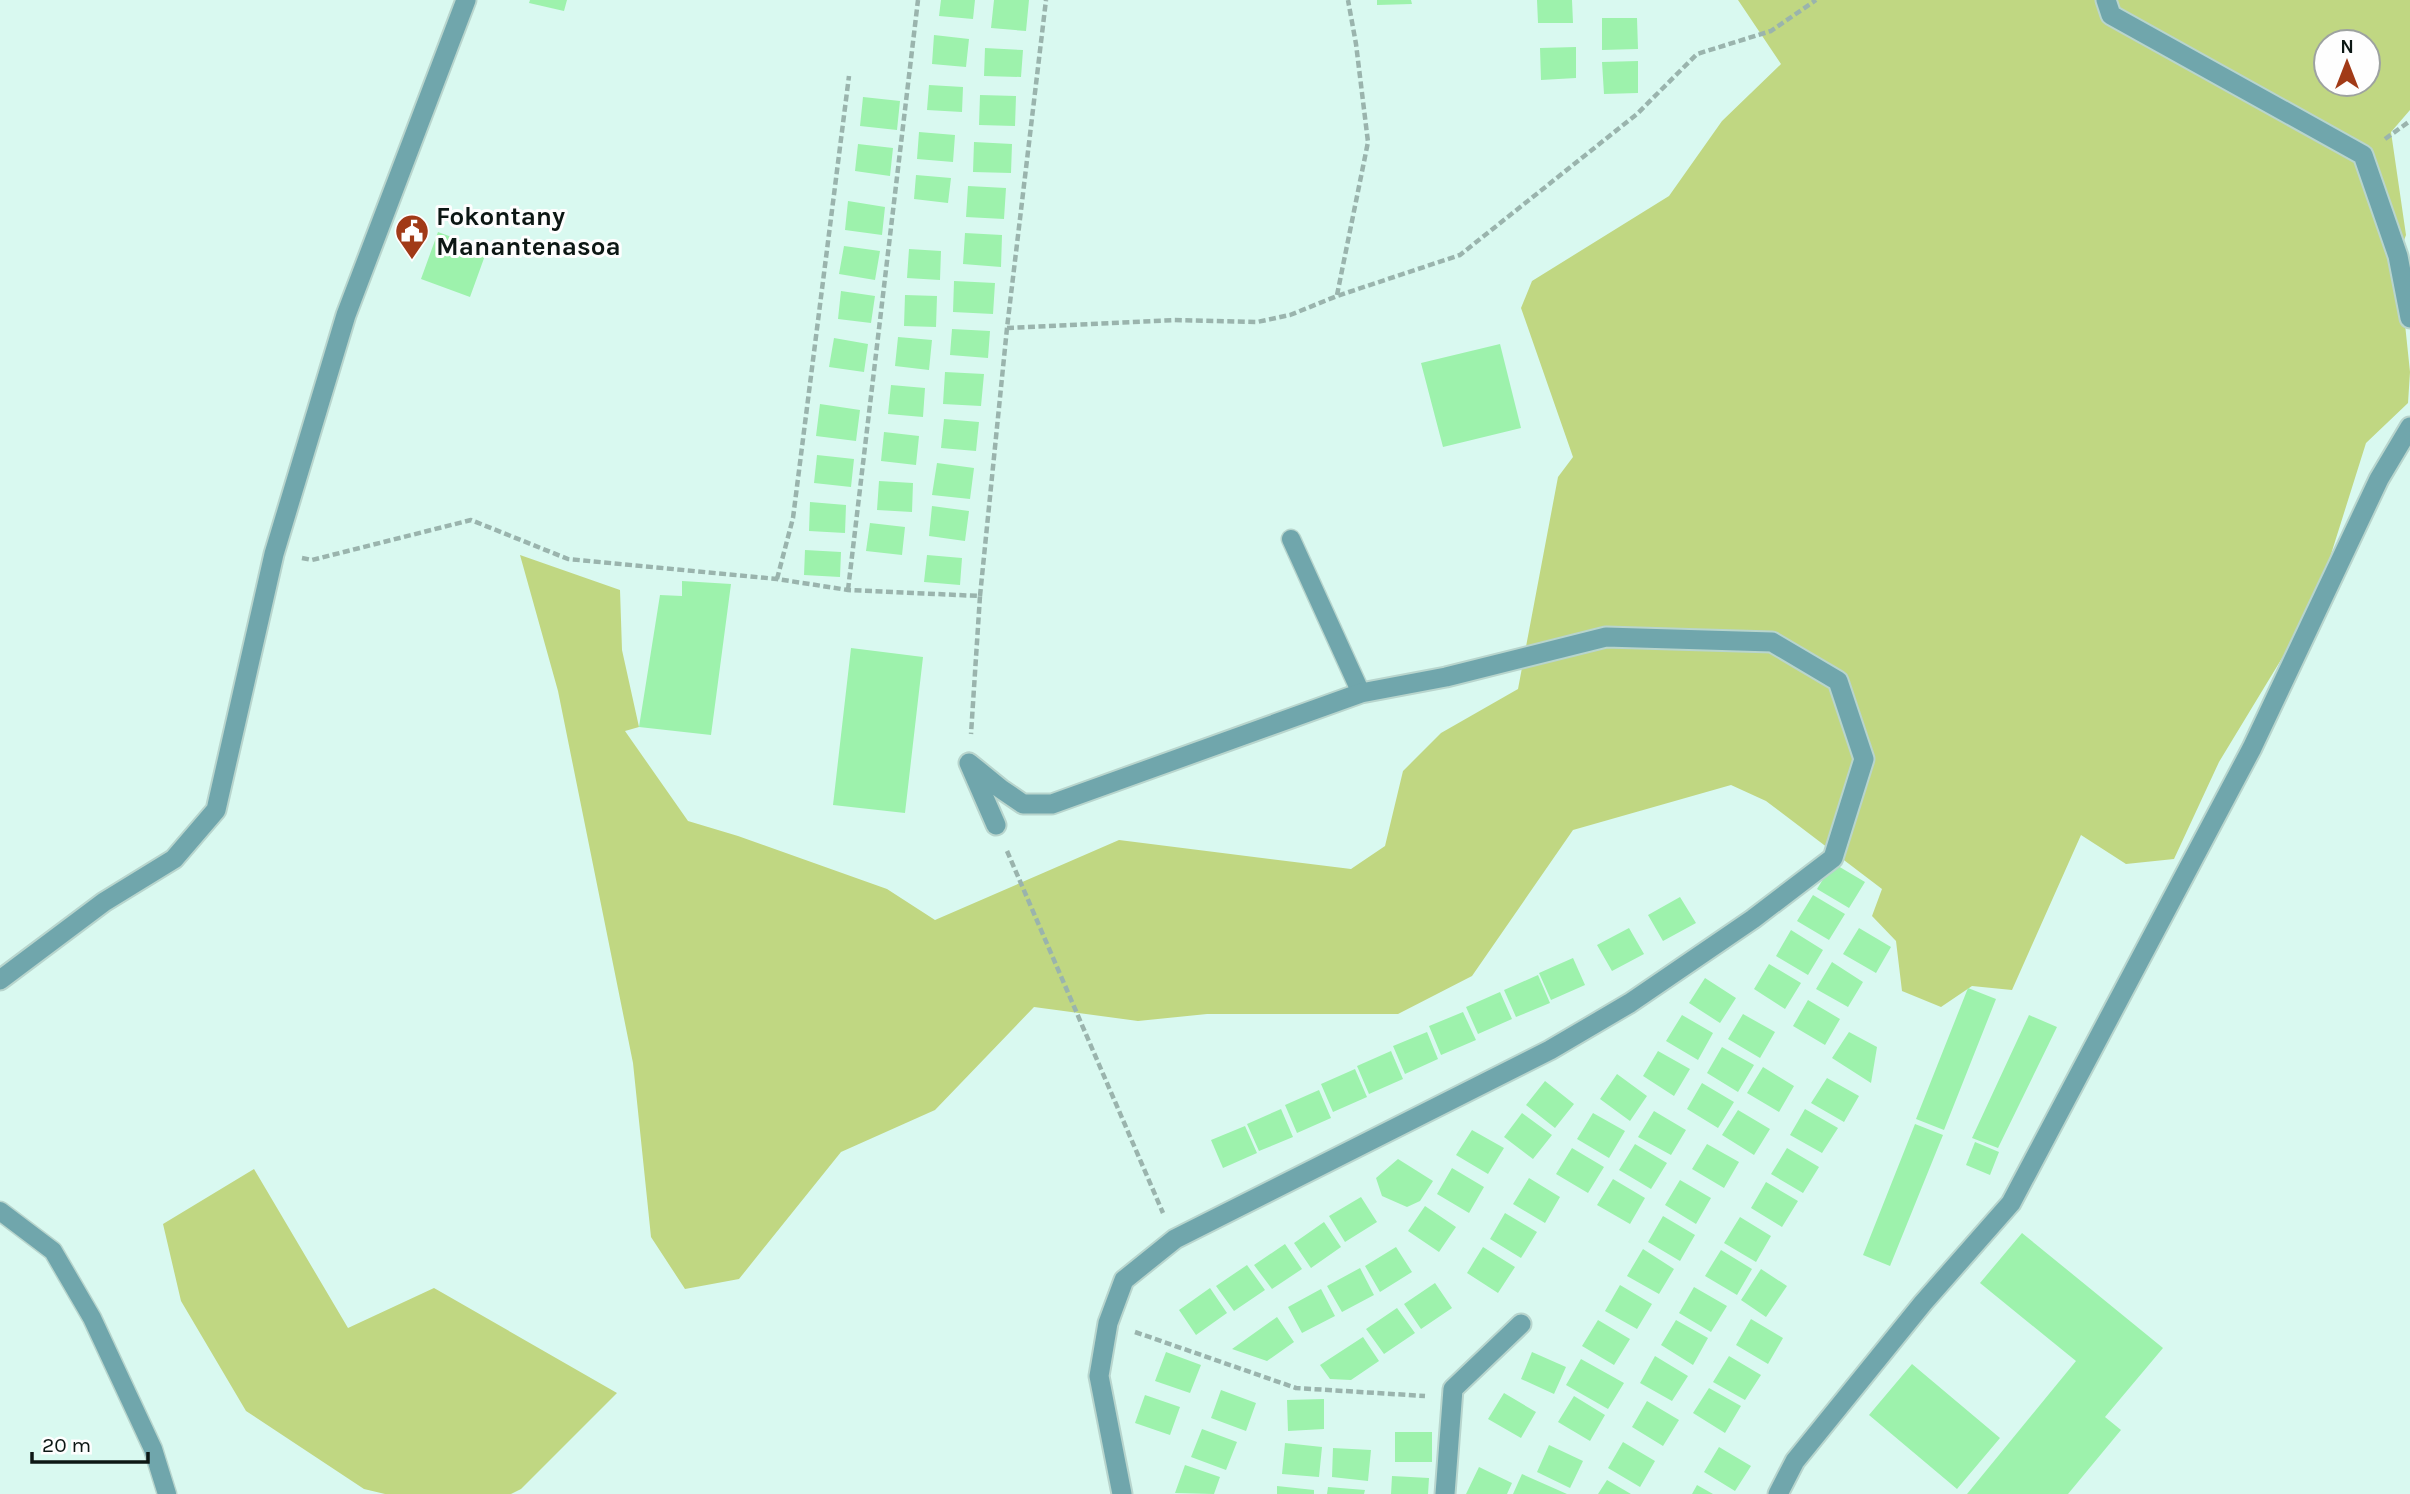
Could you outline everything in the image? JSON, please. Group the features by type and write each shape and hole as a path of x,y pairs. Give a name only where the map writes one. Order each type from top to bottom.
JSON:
{"street":[{"path":"0,980 104,901 174,859 216,810 274,554 346,315 466,0"},
{"path":"2106,0 2111,15 2363,155 2398,257 2410,318"},
{"path":"1778,1494 1795,1461 1923,1303 2011,1203 2252,748 2379,479 2410,427"},
{"path":"969,763 1023,803 1052,803 1361,693 1446,677 1606,637 1772,642 1838,681 1864,759 1833,858 1753,919 1630,1003 1550,1050 1175,1239 1124,1280 1108,1323 1099,1376 1122,1494"},
{"path":"969,763 996,825"},
{"path":"1445,1494 1453,1389 1521,1324"}],"lane":[{"path":"1291,539 1361,693"},
{"path":"0,1211 52,1251 97,1330 153,1448 167,1494"}],"path":[{"path":"848,590 918,0"},
{"path":"969,763 981,596 1007,328 1046,0"},
{"path":"1337,296 1368,142 1348,0"},
{"path":"1007,328 1174,320 1257,322 1290,315 1337,296 1460,255 1636,114 1697,54 1771,31 1816,0"},
{"path":"777,579 793,519 849,76"},
{"path":"274,554 312,560 471,520 568,559 777,579 848,590 981,596"},
{"path":"996,825 1175,1239"},
{"path":"1108,1323 1296,1388 1433,1397 1453,1389"}],"green space":[{"path":"1738,0 2410,0 2410,110 2391,132 2406,235 2398,257 2410,372 2408,403 2366,443 2316,602 2219,762 2174,859 2126,864 2081,835 2012,990 1972,986 1941,1007 1902,991 1896,941 1872,916 1882,889 1766,801 1731,785 1573,830 1472,976 1398,1014 1207,1014 1138,1021 1034,1007 935,1110 841,1152 739,1279 685,1289 651,1237 633,1063 558,691 520,555 620,590 622,650 639,727 625,731 688,821 887,889 935,920 1119,840 1351,869 1385,846 1403,771 1441,733 1518,689 1558,477 1573,457 1521,308 1532,281 1669,196 1722,121 1781,64"},
{"path":"254,1169 348,1328 434,1288 617,1393 521,1489 511,1494 385,1494 364,1489 246,1411 181,1301 163,1224"}],"building":[{"path":"530,0 567,0 564,11 529,3"},
{"path":"941,0 975,0 973,19 939,16"},
{"path":"994,0 1029,0 1026,31 991,28"},
{"path":"1377,0 1411,0 1412,4 1377,5"},
{"path":"1537,0 1572,0 1573,23 1538,23"},
{"path":"1602,18 1637,18 1638,49 1602,50"},
{"path":"934,35 969,39 966,67 932,64"},
{"path":"1576,47 1576,78 1541,80 1540,48"},
{"path":"985,48 1023,50 1021,77 984,76"},
{"path":"1638,61 1638,93 1604,94 1602,62"},
{"path":"929,85 963,87 962,112 927,110"},
{"path":"980,95 1016,96 1015,126 979,125"},
{"path":"863,97 900,101 897,130 860,126"},
{"path":"919,132 955,135 953,162 917,159"},
{"path":"974,142 1012,144 1011,173 973,172"},
{"path":"858,144 893,148 890,176 855,171"},
{"path":"916,175 951,178 948,203 914,199"},
{"path":"968,186 1006,188 1004,219 966,217"},
{"path":"848,201 885,207 882,235 845,230"},
{"path":"438,232 487,250 470,297 421,279"},
{"path":"965,233 1002,235 1001,267 963,264"},
{"path":"844,246 880,251 875,280 839,274"},
{"path":"909,249 941,251 940,280 907,278"},
{"path":"954,281 995,283 993,314 953,312"},
{"path":"841,291 875,296 871,323 838,319"},
{"path":"905,295 937,296 936,327 904,326"},
{"path":"952,329 990,331 988,358 950,355"},
{"path":"898,337 932,340 929,370 895,366"},
{"path":"834,338 868,344 864,372 829,367"},
{"path":"1500,344 1521,428 1443,447 1421,363"},
{"path":"945,372 984,374 981,406 943,404"},
{"path":"891,385 925,388 923,417 888,414"},
{"path":"820,404 860,410 856,441 816,436"},
{"path":"944,419 979,422 976,451 941,448"},
{"path":"884,432 919,436 916,465 881,461"},
{"path":"817,455 854,459 851,487 814,483"},
{"path":"937,463 974,468 970,499 932,495"},
{"path":"879,481 913,483 912,512 877,510"},
{"path":"810,502 846,505 845,533 809,531"},
{"path":"932,506 969,511 965,541 929,536"},
{"path":"870,523 905,527 902,555 866,551"},
{"path":"805,550 841,552 840,577 804,575"},
{"path":"927,555 962,558 960,585 924,582"},
{"path":"682,581 731,584 711,735 639,727 660,595 682,596"},
{"path":"851,648 923,657 905,813 833,805"},
{"path":"1833,863 1865,882 1849,908 1817,889"},
{"path":"1813,895 1845,914 1829,940 1797,921"},
{"path":"1680,897 1696,923 1663,941 1648,915"},
{"path":"1629,928 1644,954 1612,971 1597,945"},
{"path":"1859,928 1891,947 1876,973 1843,954"},
{"path":"1791,930 1823,950 1808,975 1776,956"},
{"path":"1573,958 1585,985 1551,1000 1539,973"},
{"path":"1832,962 1863,982 1848,1007 1816,989"},
{"path":"1769,964 1801,983 1785,1009 1754,989"},
{"path":"1538,975 1550,1003 1516,1017 1504,990"},
{"path":"1705,978 1736,998 1720,1023 1689,1003"},
{"path":"1968,988 1996,999 1944,1130 1916,1119"},
{"path":"1500,992 1512,1019 1478,1034 1466,1007"},
{"path":"1808,1000 1840,1019 1825,1045 1793,1026"},
{"path":"1463,1012 1476,1040 1441,1055 1429,1026"},
{"path":"1743,1014 1775,1032 1760,1058 1728,1039"},
{"path":"1682,1015 1713,1033 1698,1060 1666,1041"},
{"path":"2029,1015 2057,1027 1998,1148 1972,1138"},
{"path":"1427,1032 1438,1059 1405,1074 1393,1046"},
{"path":"1849,1032 1877,1047 1871,1083 1832,1058"},
{"path":"1722,1047 1754,1065 1738,1092 1707,1073"},
{"path":"1391,1051 1403,1079 1369,1094 1357,1066"},
{"path":"1658,1051 1690,1069 1674,1096 1643,1076"},
{"path":"1763,1067 1794,1086 1779,1112 1747,1093"},
{"path":"1355,1069 1367,1097 1333,1112 1321,1084"},
{"path":"1617,1074 1647,1096 1630,1121 1600,1099"},
{"path":"1827,1078 1859,1096 1844,1122 1811,1103"},
{"path":"1545,1081 1574,1104 1555,1128 1526,1105"},
{"path":"1702,1083 1734,1102 1718,1128 1687,1109"},
{"path":"1319,1090 1331,1118 1297,1133 1285,1105"},
{"path":"1281,1109 1293,1137 1259,1151 1247,1124"},
{"path":"1805,1109 1838,1128 1822,1153 1790,1135"},
{"path":"1738,1110 1770,1129 1754,1155 1722,1135"},
{"path":"1654,1111 1686,1130 1671,1155 1638,1137"},
{"path":"1522,1113 1552,1135 1533,1159 1504,1137"},
{"path":"1593,1113 1625,1131 1609,1158 1577,1139"},
{"path":"1915,1124 1943,1135 1890,1266 1863,1255"},
{"path":"1245,1126 1257,1153 1223,1168 1211,1140"},
{"path":"1472,1130 1504,1148 1488,1174 1456,1155"},
{"path":"1975,1142 1999,1152 1990,1175 1966,1165"},
{"path":"1635,1144 1667,1163 1651,1189 1619,1170"},
{"path":"1707,1144 1739,1162 1724,1188 1692,1169"},
{"path":"1572,1148 1604,1167 1588,1193 1556,1174"},
{"path":"1787,1148 1819,1167 1803,1193 1771,1174"},
{"path":"1398,1159 1433,1181 1420,1201 1407,1207 1382,1196 1376,1178"},
{"path":"1452,1168 1484,1187 1469,1213 1437,1194"},
{"path":"1529,1178 1560,1197 1545,1223 1513,1204"},
{"path":"1613,1179 1645,1198 1630,1224 1597,1205"},
{"path":"1680,1180 1711,1198 1696,1224 1665,1205"},
{"path":"1766,1182 1798,1201 1782,1227 1751,1208"},
{"path":"1361,1197 1377,1222 1345,1242 1329,1216"},
{"path":"1425,1206 1456,1227 1439,1252 1408,1231"},
{"path":"1505,1213 1537,1232 1521,1258 1490,1239"},
{"path":"1663,1216 1695,1235 1680,1261 1648,1242"},
{"path":"1740,1217 1771,1236 1756,1262 1724,1243"},
{"path":"1324,1222 1341,1247 1311,1268 1294,1243"},
{"path":"2022,1233 2163,1348 2105,1417 2121,1430 2068,1494 1967,1494 2076,1361 1980,1283"},
{"path":"1285,1244 1302,1269 1272,1289 1254,1265"},
{"path":"1396,1247 1412,1272 1380,1292 1365,1266"},
{"path":"1483,1247 1515,1267 1498,1293 1467,1273"},
{"path":"1643,1249 1674,1269 1659,1294 1627,1276"},
{"path":"1721,1250 1752,1269 1737,1295 1705,1276"},
{"path":"1247,1265 1265,1290 1234,1311 1216,1286"},
{"path":"1360,1268 1374,1295 1342,1312 1327,1286"},
{"path":"1761,1269 1787,1286 1766,1317 1741,1300"},
{"path":"1435,1283 1452,1308 1421,1329 1404,1304"},
{"path":"1620,1285 1652,1304 1637,1329 1605,1311"},
{"path":"1694,1287 1727,1306 1711,1332 1679,1313"},
{"path":"1210,1288 1227,1313 1196,1335 1179,1310"},
{"path":"1321,1289 1335,1316 1302,1333 1288,1307"},
{"path":"1397,1308 1415,1333 1384,1354 1366,1329"},
{"path":"1277,1317 1294,1342 1267,1361 1232,1349"},
{"path":"1751,1319 1783,1338 1768,1364 1736,1345"},
{"path":"1598,1320 1630,1339 1614,1365 1582,1346"},
{"path":"1676,1320 1708,1338 1693,1365 1661,1345"},
{"path":"1363,1337 1379,1361 1351,1380 1330,1379 1320,1365"},
{"path":"1166,1352 1201,1365 1190,1393 1155,1381"},
{"path":"1532,1352 1566,1367 1554,1394 1521,1379"},
{"path":"1655,1356 1688,1376 1672,1401 1640,1383"},
{"path":"1729,1356 1761,1375 1745,1400 1713,1382"},
{"path":"1581,1359 1624,1383 1608,1409 1566,1385"},
{"path":"1912,1364 2000,1438 1957,1489 1869,1415"},
{"path":"1709,1388 1741,1406 1725,1433 1693,1413"},
{"path":"1221,1390 1256,1403 1246,1431 1211,1418"},
{"path":"1504,1393 1536,1412 1521,1438 1488,1419"},
{"path":"1145,1395 1180,1407 1170,1435 1135,1423"},
{"path":"1574,1396 1605,1415 1590,1441 1558,1422"},
{"path":"1324,1399 1324,1429 1288,1431 1287,1400"},
{"path":"1647,1401 1679,1420 1663,1446 1632,1427"},
{"path":"1202,1429 1237,1442 1226,1470 1191,1457"},
{"path":"1395,1432 1432,1432 1432,1462 1395,1462"},
{"path":"1623,1442 1655,1461 1640,1487 1608,1468"},
{"path":"1285,1443 1322,1447 1319,1477 1282,1474"},
{"path":"1549,1445 1583,1461 1570,1488 1537,1472"},
{"path":"1719,1447 1751,1466 1735,1491 1704,1472"},
{"path":"1333,1448 1371,1450 1368,1481 1332,1477"},
{"path":"1185,1465 1220,1477 1214,1494 1175,1493"},
{"path":"1479,1467 1512,1483 1507,1494 1466,1494"},
{"path":"1522,1474 1567,1494 1513,1494"},
{"path":"1392,1476 1429,1478 1428,1494 1391,1494"},
{"path":"1607,1480 1631,1494 1598,1494"},
{"path":"1697,1485 1713,1494 1692,1494"},
{"path":"1277,1486 1314,1490 1314,1494 1277,1494"},
{"path":"1328,1487 1365,1490 1364,1494 1327,1494"}],"place":[{"name":"Fokontany Manantenasoa","path":"412,261"}]}
